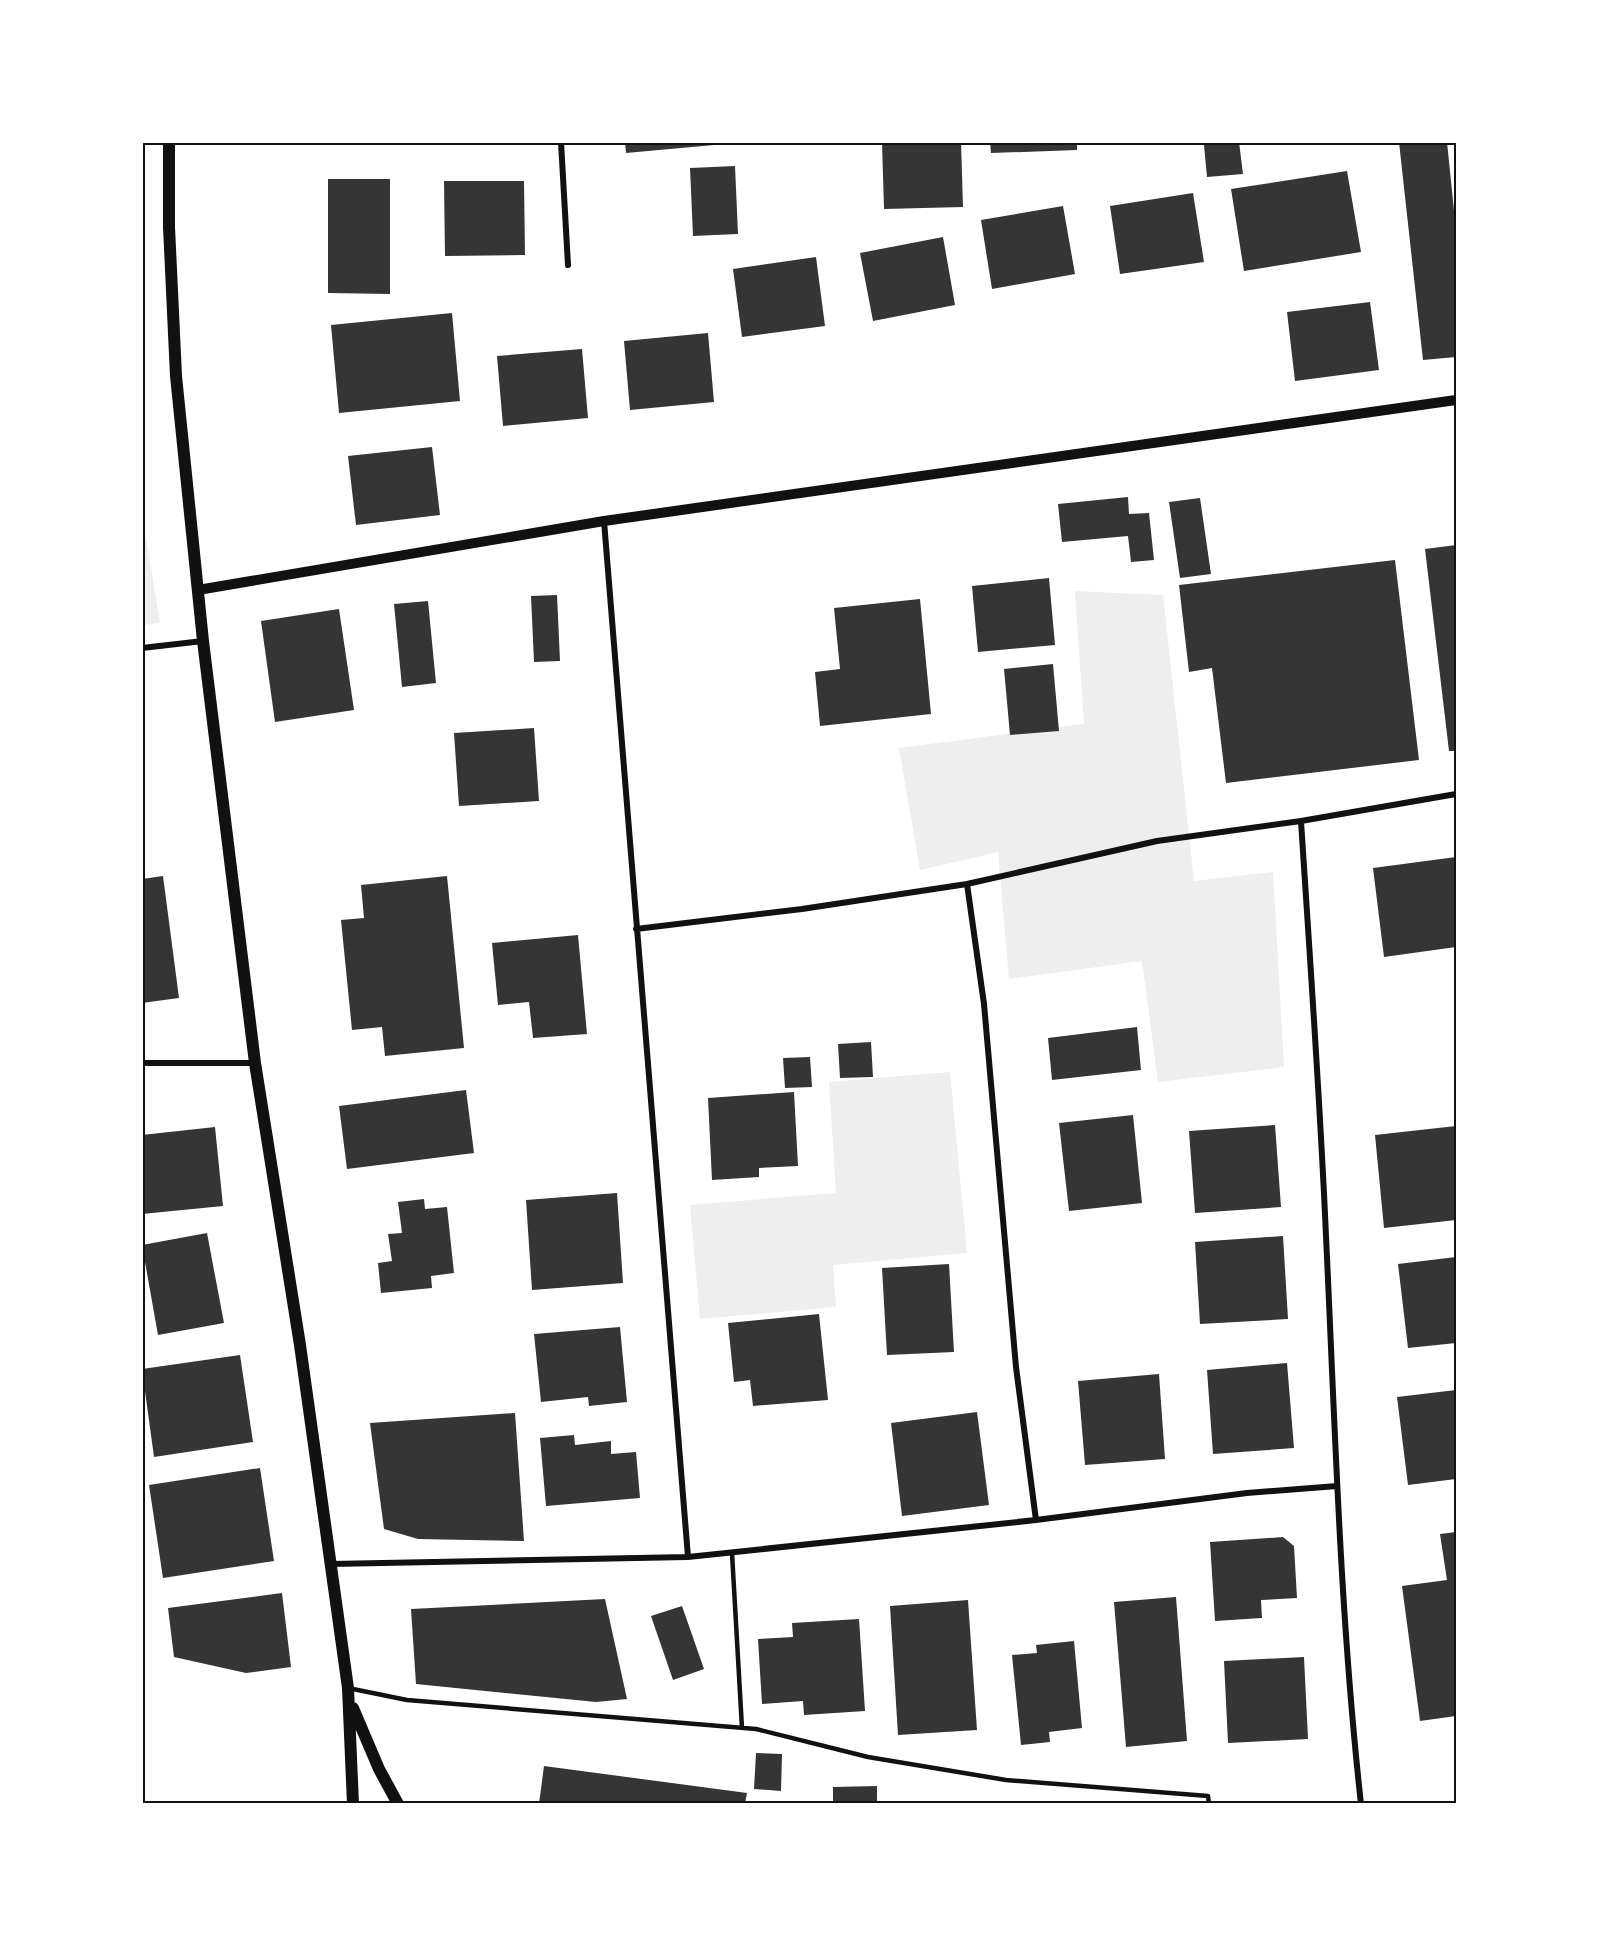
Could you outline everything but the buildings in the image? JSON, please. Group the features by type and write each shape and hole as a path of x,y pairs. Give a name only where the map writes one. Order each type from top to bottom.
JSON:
{"main road":[{"path":"169,142 169,227 176,376 203,641 255,1063 332,1564 349,1693 353,1803"},
{"path":"349,1693 379,1769 398,1803"}],"street":[{"path":"561,142 568,265"},
{"path":"198,590 604,521 1456,400"},
{"path":"604,521 688,1557"},
{"path":"142,648 203,641"},
{"path":"636,929 802,909 967,884 1157,841 1301,821 1456,794"},
{"path":"1301,821 1321,1128 1337,1486 1361,1803"},
{"path":"967,884 984,1004 1016,1366 1036,1520"},
{"path":"142,1063 255,1063"},
{"path":"332,1564 688,1557 1036,1520 1247,1493 1337,1486"}],"lane":[{"path":"732,1553 742,1728"},
{"path":"349,1693 407,1700 742,1728 868,1757 994,1778 1208,1796 1209,1803"}],"shaded area":[{"path":"143,537 146,537 160,623 143,625"},
{"path":"1075,591 1163,595 1194,881 1273,872 1284,1067 1158,1082 1142,961 1009,979 998,852 920,870 899,748 1084,724"},
{"path":"950,1072 967,1253 833,1265 836,1307 700,1319 690,1205 836,1193 829,1082"}]}
